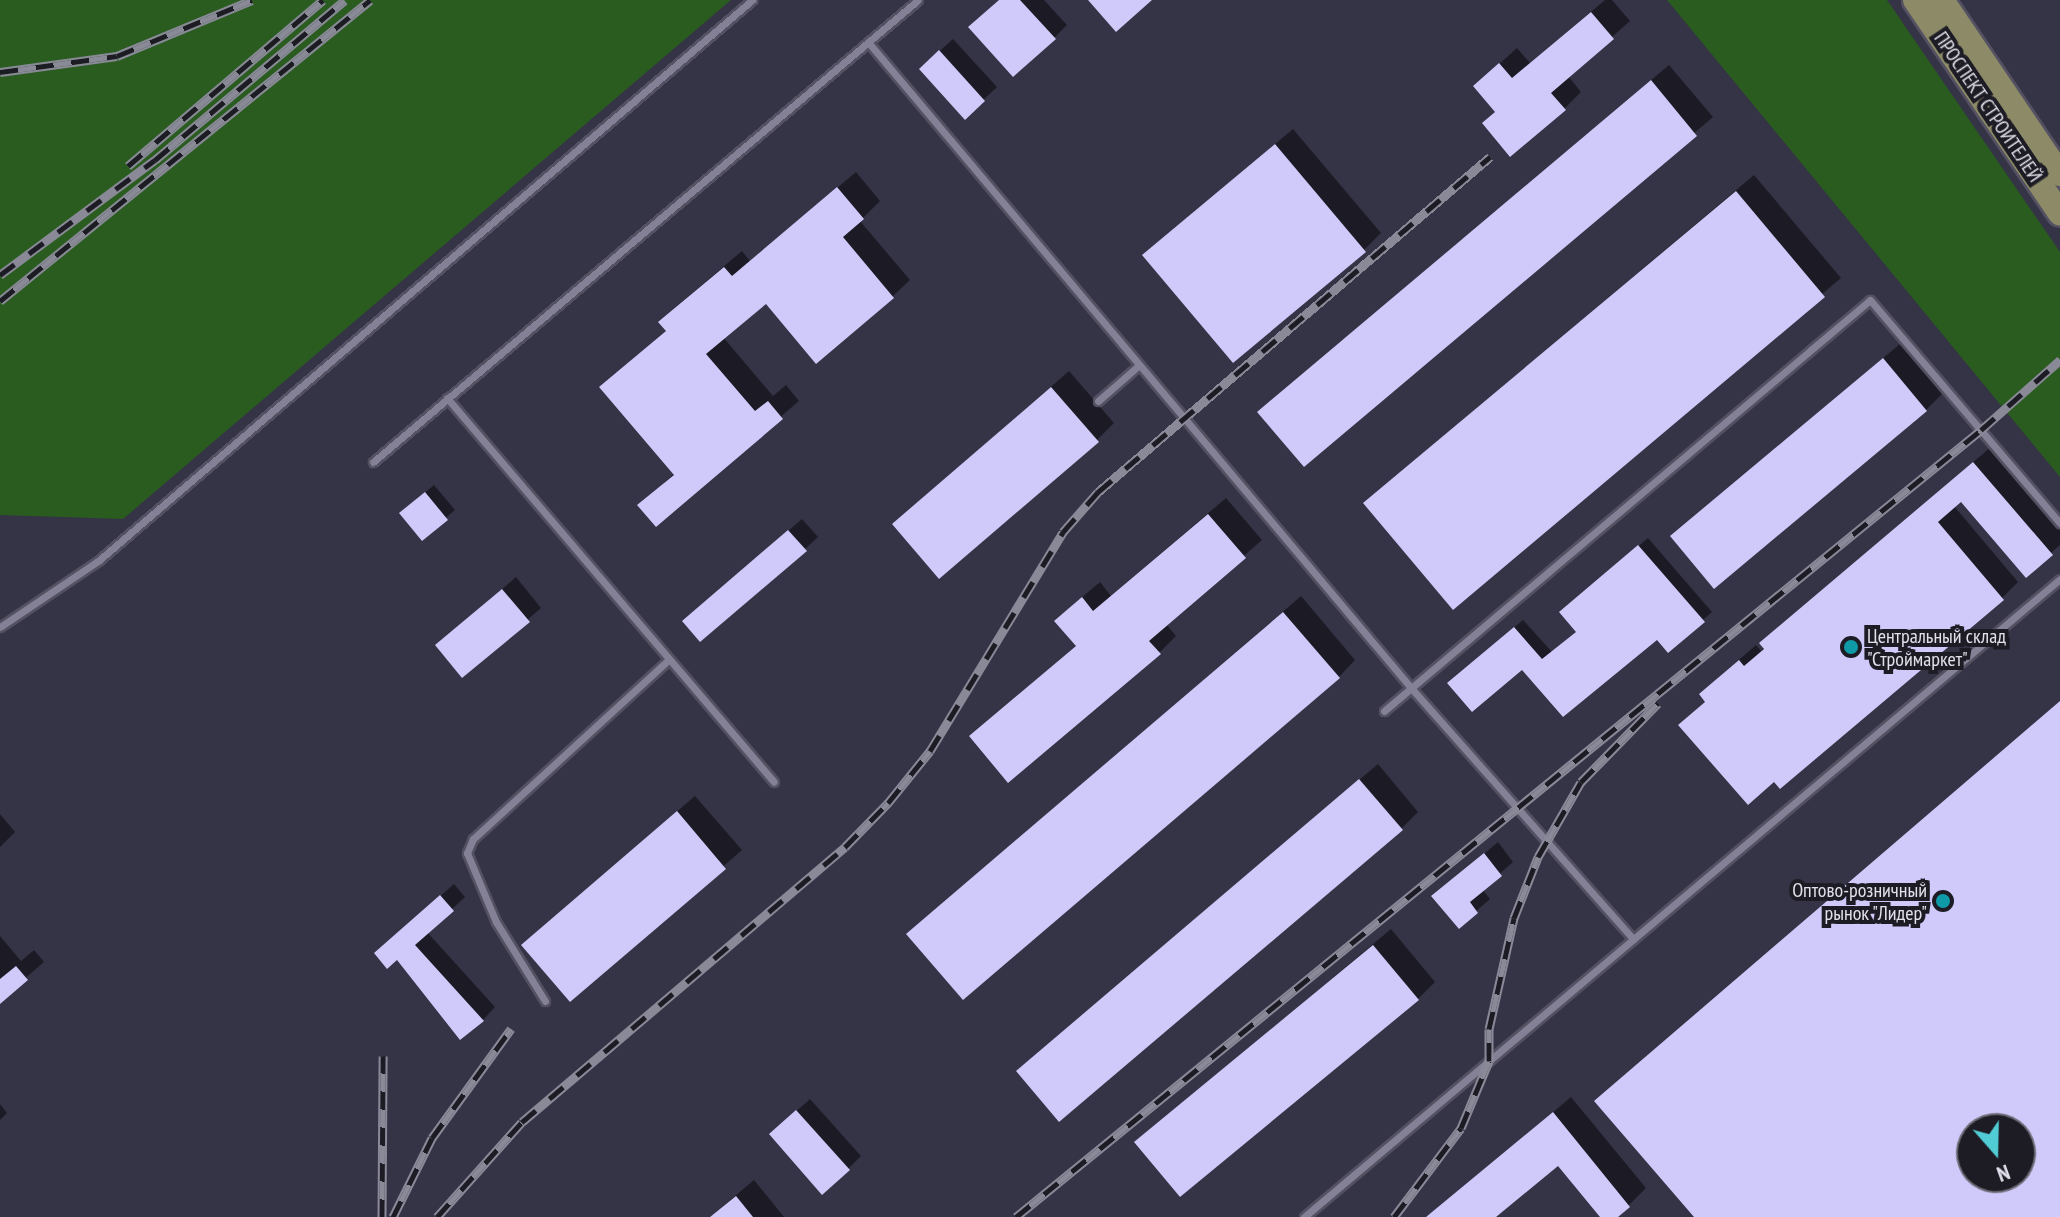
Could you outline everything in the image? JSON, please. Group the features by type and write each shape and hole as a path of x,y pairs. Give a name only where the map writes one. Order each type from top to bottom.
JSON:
{"main road":[{"name":"ПРОСПЕКТ СТРОИТЕЛЕЙ","path":"1915,0 2060,213"},
{"name":"ПРОСПЕКТ СТРОИТЕЛЕЙ","path":"1942,0 2060,174"}],"lane":[{"path":"0,627 98,561 752,0"},
{"path":"373,462 918,0"},
{"path":"868,42 1412,689 1633,939"},
{"path":"1384,711 1870,300 2060,523"},
{"path":"1098,401 1138,366"},
{"path":"447,398 667,661 774,782"},
{"path":"1304,1217 2060,579"},
{"path":"545,1001 496,922 467,853 473,839 667,661"}],"green space":[{"path":"0,0 731,0 123,519 0,515"},
{"path":"1667,0 1887,0 2060,252 2060,477"}],"building":[{"path":"999,0 1020,0 1056,39 1013,77 968,27"},
{"path":"1088,0 1152,0 1116,32"},
{"path":"1591,12 1614,39 1551,93 1566,110 1510,157 1482,123 1495,112 1473,86 1499,63 1512,78"},
{"path":"939,50 985,101 965,120 919,69"},
{"path":"1651,80 1697,136 1304,467 1257,412"},
{"path":"1275,144 1366,252 1233,363 1142,255"},
{"path":"837,187 864,219 843,237 894,298 816,364 766,304 706,354 755,411 768,401 783,419 656,527 637,505 674,475 599,387 666,331 658,322 724,267 732,276"},
{"path":"1736,191 1825,297 1453,610 1363,503"},
{"path":"1883,358 1927,411 1714,589 1670,536"},
{"path":"1051,387 1099,442 939,579 892,524"},
{"name":"Центральный склад \"Строймаркет\"","path":"1973,462 2053,555 2026,578 1961,502 1938,522 2004,600 1780,789 1774,782 1748,805 1678,725 1705,702 1699,694 1739,660 1744,666 1764,649 1759,643"},
{"path":"425,492 448,520 422,541 399,513"},
{"path":"1208,514 1246,558 1149,641 1161,654 1008,783 969,736 1076,646 1054,621 1082,597 1093,611"},
{"path":"788,530 807,551 700,642 682,621"},
{"path":"1638,545 1705,622 1668,653 1657,640 1563,717 1522,670 1472,712 1447,683 1514,627 1542,659 1576,632 1559,612"},
{"path":"502,589 530,622 462,678 435,645"},
{"path":"1283,612 1340,678 963,1000 906,934"},
{"name":"Оптово-розничный рынок \"Лидер\"","path":"2060,701 2060,1217 1694,1217 1594,1101"},
{"path":"1359,779 1403,830 1059,1122 1016,1071"},
{"path":"677,811 726,869 570,1002 521,945"},
{"path":"1484,853 1502,876 1470,902 1478,913 1459,929 1431,896"},
{"path":"440,895 454,911 415,945 484,1021 460,1040 397,960 387,969 374,953"},
{"path":"1373,945 1419,1000 1180,1197 1134,1142"},
{"path":"16,966 28,980 0,1004 0,979"},
{"path":"796,1110 850,1170 822,1195 769,1134"},
{"path":"1553,1112 1630,1207 1618,1217 1600,1217 1558,1166 1496,1217 1426,1217"},
{"path":"736,1196 753,1217 710,1217"}],"railway":[{"path":"0,72 117,56 252,0"},
{"path":"128,166 323,0"},
{"path":"0,275 155,160 345,0"},
{"path":"0,301 370,0"},
{"path":"437,1217 522,1122 845,847 888,803 930,751 1063,532 1098,492 1490,157"},
{"path":"1016,1217 1981,430 2060,360"},
{"path":"1394,1217 1461,1128 1489,1061 1489,1029 1514,918 1538,857 1581,782 1658,703"},
{"path":"393,1217 432,1138 511,1029"},
{"path":"382,1217 383,1056"}],"place":[{"name":"Центральный склад \"Строймаркет\"","path":"1851,647"},
{"name":"Оптово-розничный рынок \"Лидер\"","path":"1943,901"}]}
